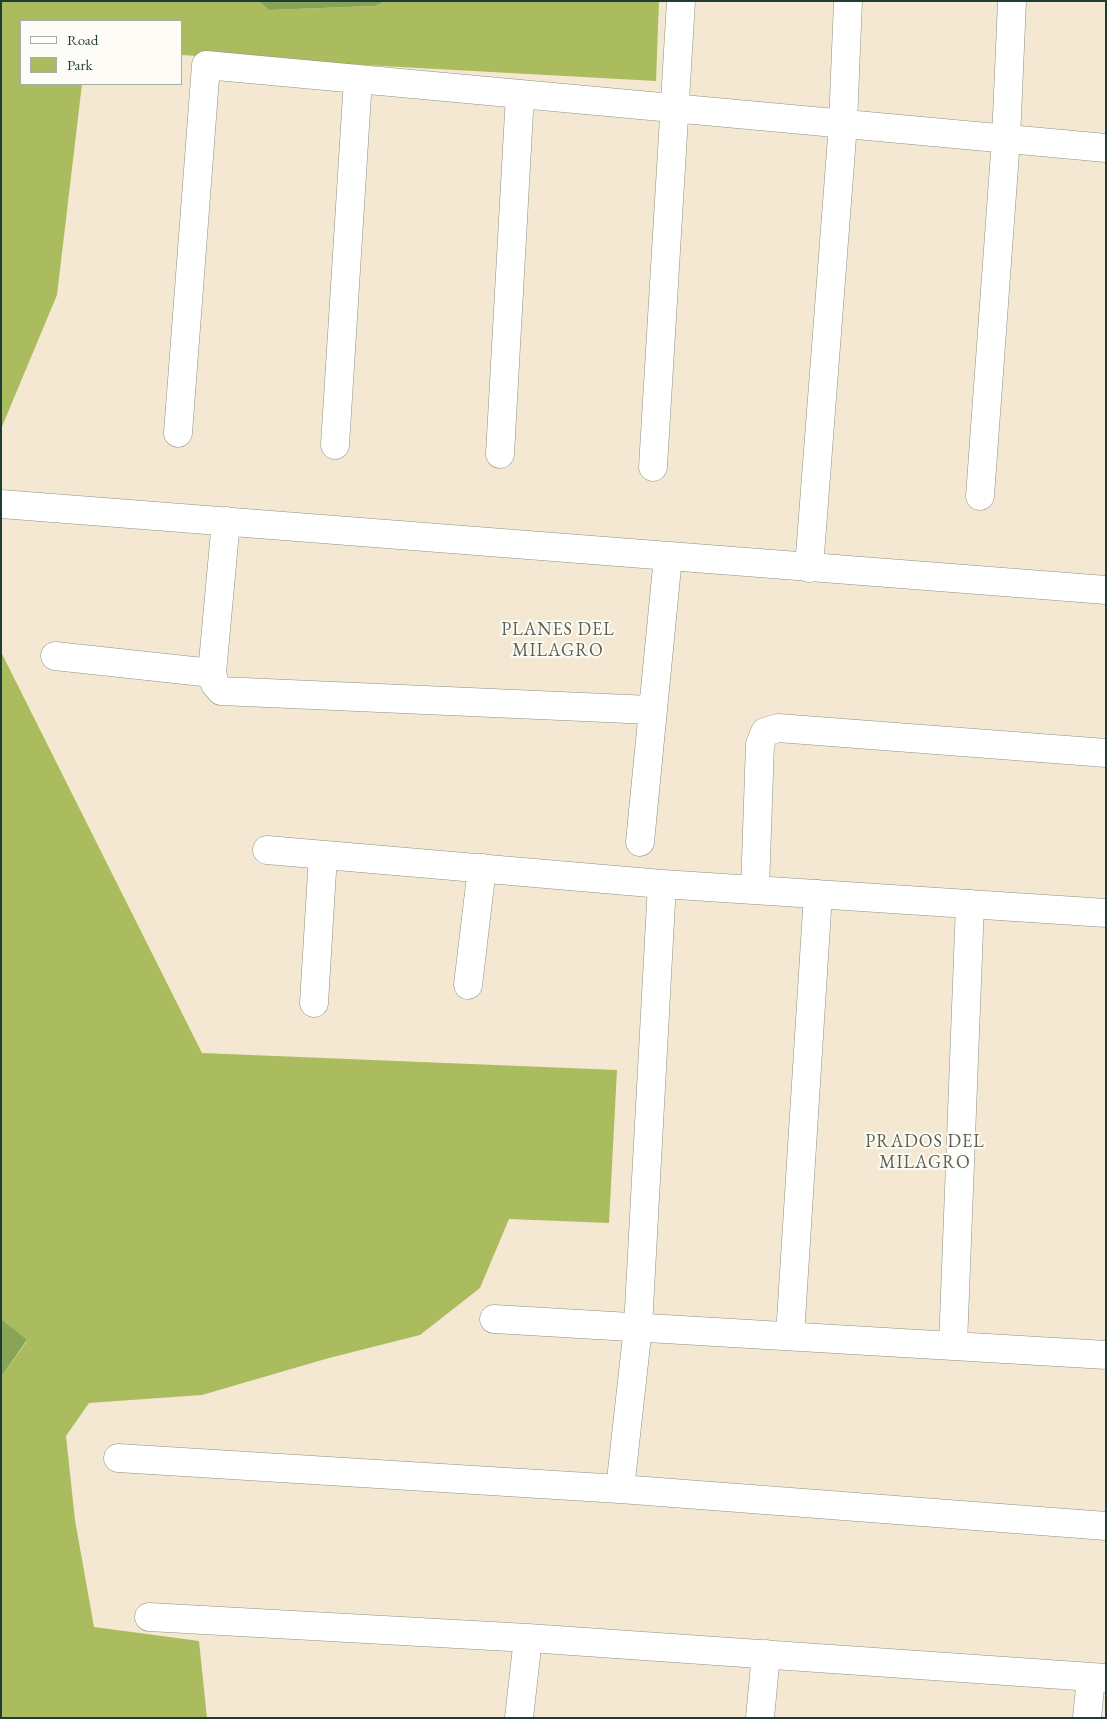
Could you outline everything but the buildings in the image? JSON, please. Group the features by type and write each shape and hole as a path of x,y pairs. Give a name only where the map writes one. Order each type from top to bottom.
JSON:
{"street":[{"path":"653,468 681,1"},
{"path":"809,568 843,124 848,1"},
{"path":"980,496 1006,139 1012,1"},
{"path":"178,433 206,65 1106,148"},
{"path":"335,445 358,79"},
{"path":"500,454 520,94"},
{"path":"1,504 1106,590"},
{"path":"226,521 212,672 215,684 221,691 651,710"},
{"path":"640,842 651,710 668,557"},
{"path":"55,656 212,672"},
{"path":"755,889 760,744 765,732 778,728 1106,753"},
{"path":"267,850 662,884 1106,913"},
{"path":"314,1003 323,855"},
{"path":"468,985 482,868"},
{"path":"620,1489 638,1327 662,884"},
{"path":"790,1336 818,894"},
{"path":"953,1344 970,904"},
{"path":"494,1319 953,1344 1106,1355"},
{"path":"118,1458 620,1489 1106,1526"},
{"path":"150,1617 528,1638 1098,1678 1087,1718"},
{"path":"519,1718 528,1638"},
{"path":"760,1718 766,1654"}],"green space":[{"path":"1,1 258,1 269,10 375,6 386,1 659,1 656,81 182,55 182,20 20,20 20,85 82,85 57,295 1,429"},
{"path":"258,1 386,1 375,6 269,10"},
{"path":"1,652 202,1053 617,1070 609,1223 509,1219 480,1288 420,1335 329,1358 202,1395 89,1403 66,1436 75,1520 94,1627 199,1641 207,1718 1,1718 1,1377 27,1341 1,1319"},
{"path":"1,1319 27,1340 1,1377"}],"district":[{"name":"PLANES DEL MILAGRO","path":"558,640"},
{"name":"PRADOS DEL MILAGRO","path":"925,1152"}]}
